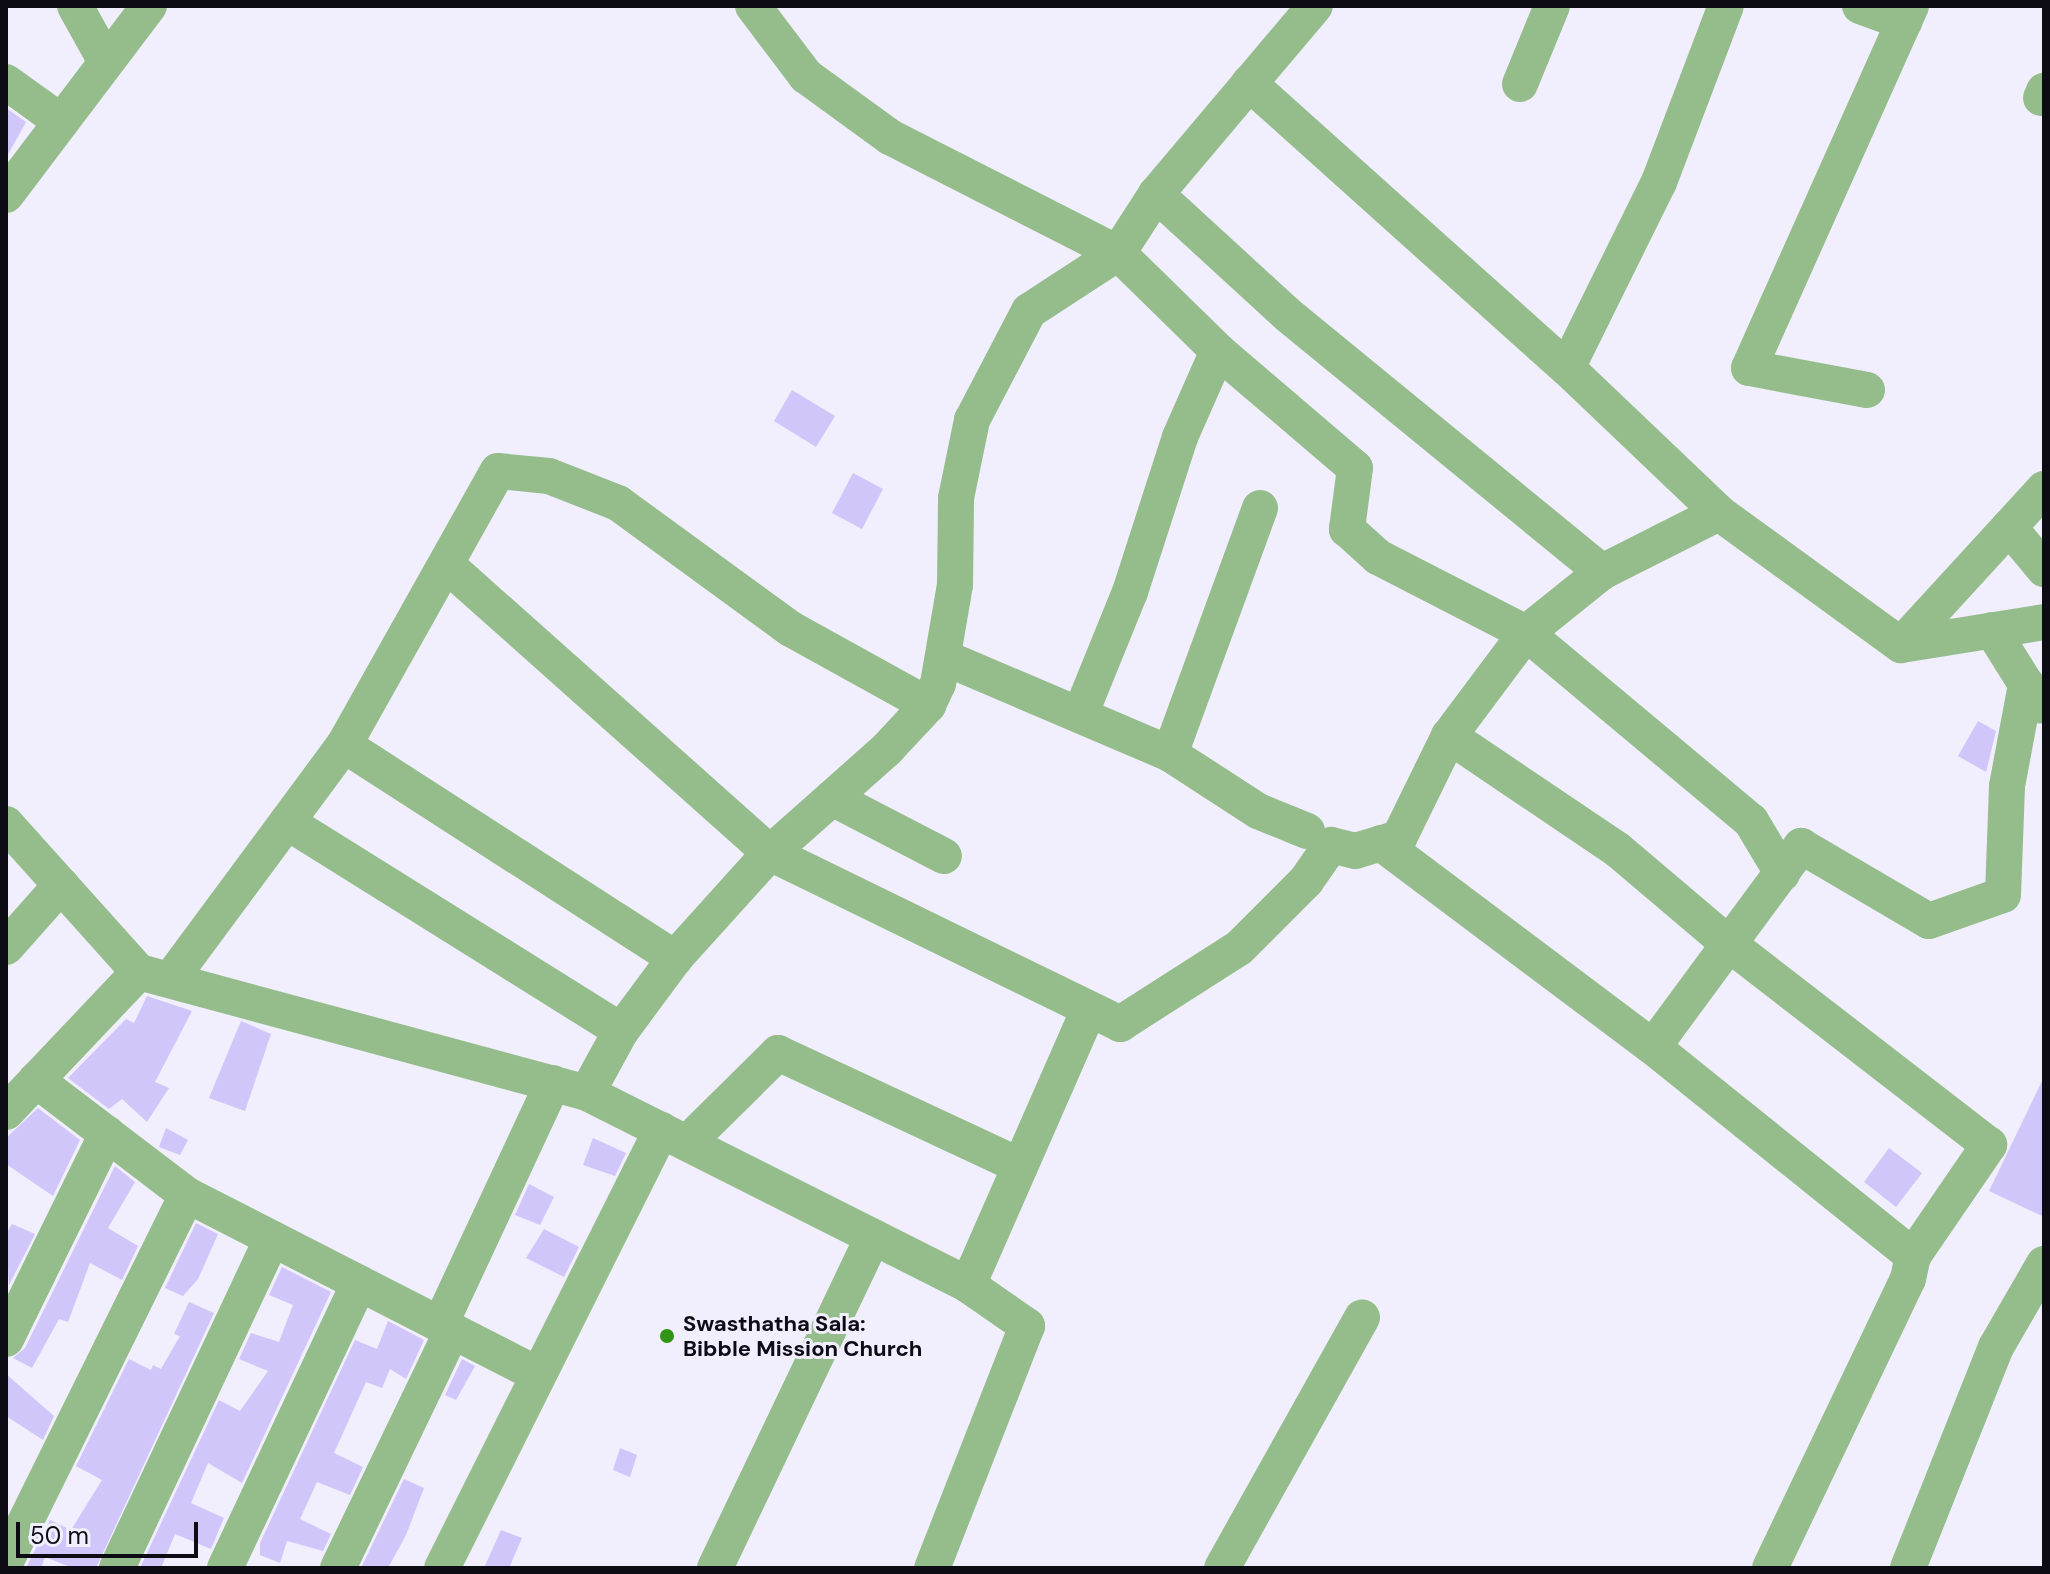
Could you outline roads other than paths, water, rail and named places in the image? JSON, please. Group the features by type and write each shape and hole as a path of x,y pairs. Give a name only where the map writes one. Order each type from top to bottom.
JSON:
{"street":[{"path":"75,6 105,60"},
{"path":"6,195 105,60 149,6"},
{"path":"753,6 806,76 890,137 1118,253 1218,351 1355,468 1347,529 1368,548 1526,633 1751,821 1782,873"},
{"path":"587,1093 621,1031 675,958 770,853 928,705 943,657 955,585 956,498 972,420 1029,311 1118,253 1156,194 1315,6"},
{"path":"1520,84 1552,6"},
{"path":"1567,368 1659,182 1726,6"},
{"path":"1860,6 1907,14 1749,368 1867,390"},
{"path":"1249,83 1567,368 1719,513 1901,645 2044,622"},
{"path":"9,89 60,121"},
{"path":"1156,194 1288,315 1602,572"},
{"path":"1080,715 1130,592 1180,437 1218,351"},
{"path":"6,1112 36,1080 154,976 287,822 344,745 448,566 498,471 549,476 618,503 791,629 928,705"},
{"path":"1901,645 2044,489"},
{"path":"1170,754 1260,508"},
{"path":"448,566 770,853 1120,1024 1239,948 1306,881 1331,845 1355,851 1399,838 1449,736 1526,633 1602,572 1719,513"},
{"path":"2009,527 2044,569"},
{"path":"1653,1047 1801,846 1929,921 2003,895 2007,786 2035,698 1992,630"},
{"path":"943,657 1170,754 1258,811 1307,831"},
{"path":"1449,736 1618,850 1730,945 1989,1145 1913,1256 1908,1279 1770,1568"},
{"path":"344,745 675,958"},
{"path":"832,798 944,856"},
{"path":"287,822 621,1031"},
{"path":"6,824 61,885 154,976 587,1093 968,1285 1027,1326 932,1568"},
{"path":"1381,843 1653,1047 1913,1256"},
{"path":"6,947 61,885"},
{"path":"968,1285 1089,1009"},
{"path":"442,1568 537,1374 674,1136 778,1053 1020,1166"},
{"path":"36,1080 187,1195 537,1374"},
{"path":"338,1568 553,1083"},
{"path":"6,1339 107,1134"},
{"path":"6,1561 187,1195"},
{"path":"715,1568 873,1237"},
{"path":"117,1568 272,1239"},
{"path":"1908,1568 1996,1347 2044,1264"},
{"path":"225,1568 359,1283"},
{"path":"1222,1568 1362,1317"}],"place":[{"name":"Swasthatha Sala: Bibble Mission Church","path":"667,1336"}]}
